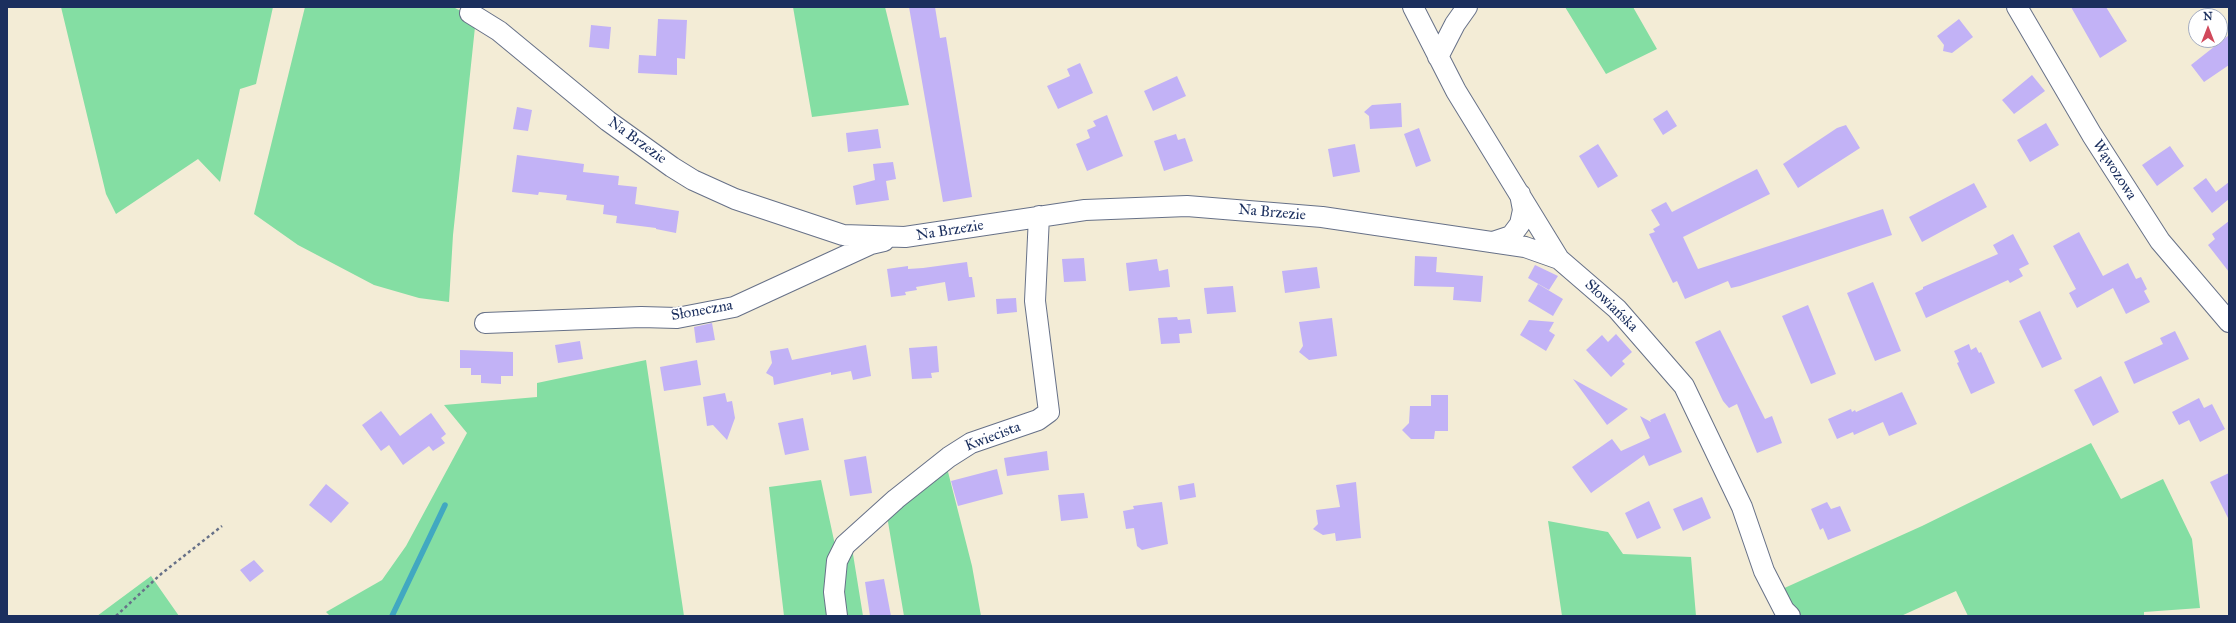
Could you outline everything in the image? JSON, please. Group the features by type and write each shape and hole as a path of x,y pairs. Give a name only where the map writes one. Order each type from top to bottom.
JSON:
{"street":[{"name":"Słowiańska","path":"1413,7 1456,91 1559,259 1618,309 1684,386 1742,507 1764,571 1784,610 1790,616"},
{"path":"1438,57 1455,24 1467,7"},
{"name":"Wąwozowa","path":"2017,7 2096,142 2160,241 2229,322"},
{"name":"Na Brzezie","path":"470,13 499,31 608,121 667,164 693,180 735,199 843,235 905,238 1085,210 1187,206 1322,218 1493,242 1525,247 1559,259"},
{"name":"Na Brzezie","path":"1493,242 1511,236 1520,224 1523,210 1520,194"},
{"name":"Kwiecista","path":"837,616 834,592 837,561 845,545 896,499 949,457 971,443 1038,420 1049,412 1035,301 1039,216"},
{"name":"Słoneczna","path":"485,323 641,317 677,318 734,307 871,244 905,238"}],"path":[{"path":"116,616 161,574 222,526"}],"green space":[{"path":"61,7 273,7 256,84 240,89 220,182 198,159 116,214 106,194"},
{"path":"305,7 453,7 461,11 475,27 453,235 449,302 419,298 374,285 298,245 254,214"},
{"path":"793,7 885,7 909,105 812,117"},
{"path":"1565,7 1633,7 1657,49 1606,74"},
{"path":"646,360 684,616 330,616 326,612 382,580 406,546 467,433 444,405 537,397 537,383"},
{"path":"2091,443 2121,499 2163,479 2192,539 2200,608 2144,612 2144,616 1968,616 1956,591 1901,616 1800,616 1780,590 1922,526"},
{"path":"946,464 972,566 981,616 904,616 887,516"},
{"path":"821,480 835,545 834,616 784,616 769,487"},
{"path":"1548,521 1608,532 1623,554 1691,557 1696,616 1562,616"},
{"path":"852,548 863,616 840,616 840,566"},
{"path":"151,576 179,616 97,616"}],"building":[{"path":"909,7 935,7 940,38 946,37 972,197 943,202"},
{"path":"2071,7 2106,7 2127,41 2100,58"},
{"path":"658,19 687,20 685,59 677,58 677,75 638,73 639,55 656,56"},
{"path":"1959,19 1973,37 1952,53 1943,51 1944,45 1937,36"},
{"path":"591,25 611,27 609,49 589,47"},
{"path":"2229,35 2229,65 2204,82 2191,65 2213,48 2228,48"},
{"path":"1080,63 1093,93 1058,109 1047,86 1070,76 1067,69"},
{"path":"2032,75 2045,91 2014,114 2002,100"},
{"path":"1177,76 1186,96 1153,111 1144,91"},
{"path":"1401,103 1402,127 1370,129 1369,116 1364,112 1372,105"},
{"path":"517,107 532,110 528,131 513,129"},
{"path":"1667,110 1677,126 1663,135 1653,119"},
{"path":"1107,115 1123,156 1087,171 1076,144 1090,138 1087,130 1096,126 1093,121"},
{"path":"2046,123 2059,145 2030,162 2017,140"},
{"path":"1846,125 1860,148 1798,188 1783,164 1837,128"},
{"path":"1419,128 1431,161 1416,167 1404,134"},
{"path":"878,129 881,148 848,152 846,133"},
{"path":"1176,134 1178,140 1185,138 1193,161 1164,171 1154,141"},
{"path":"1355,144 1360,172 1333,177 1328,149"},
{"path":"1598,144 1618,176 1598,188 1579,156"},
{"path":"2170,146 2184,166 2157,186 2142,165"},
{"path":"517,155 584,164 583,172 619,176 618,185 637,187 635,204 679,211 676,233 656,228 616,223 617,216 603,214 604,205 566,200 567,195 539,192 538,195 512,192"},
{"path":"893,162 896,179 886,181 889,200 856,205 853,186 875,180 873,164"},
{"path":"1757,169 1770,194 1683,237 1698,269 1883,209 1892,235 1740,286 1731,288 1728,281 1685,299 1677,281 1673,283 1649,234 1655,232 1653,229 1660,225 1651,210 1666,202 1672,212"},
{"path":"2206,178 2216,192 2229,182 2229,199 2212,213 2193,188"},
{"path":"1974,183 1987,207 1922,242 1909,217"},
{"path":"2229,221 2229,272 2208,245 2215,239 2212,234"},
{"path":"2079,232 2103,276 2128,263 2136,279 2141,277 2147,289 2144,291 2150,302 2126,314 2113,288 2077,308 2069,293 2076,289 2053,246"},
{"path":"2013,234 2029,264 2019,269 2023,276 2010,283 2008,280 1926,318 1915,293 1923,289 1923,287 1998,254 1993,245"},
{"path":"1415,256 1437,257 1436,272 1483,276 1481,302 1453,300 1454,287 1414,286"},
{"path":"1084,258 1086,281 1064,282 1062,259"},
{"path":"1157,259 1159,271 1168,269 1170,287 1129,291 1126,263"},
{"path":"967,262 969,277 972,277 975,297 948,301 945,282 916,287 917,290 905,292 906,295 891,297 887,269 908,266 908,269 923,268"},
{"path":"1535,265 1558,276 1549,290 1528,278"},
{"path":"1317,267 1320,288 1285,293 1282,271"},
{"path":"1873,282 1901,351 1875,361 1847,293"},
{"path":"1538,284 1563,299 1553,316 1528,301"},
{"path":"1233,286 1236,312 1207,314 1204,288"},
{"path":"1016,298 1017,312 997,314 996,299"},
{"path":"1808,305 1836,374 1811,384 1782,316"},
{"path":"2040,311 2062,359 2042,368 2019,321"},
{"path":"1177,317 1178,320 1190,319 1192,333 1179,334 1180,343 1161,344 1158,318"},
{"path":"1332,318 1337,356 1309,360 1299,352 1303,346 1299,322"},
{"path":"1529,320 1554,322 1549,331 1555,335 1546,351 1520,335"},
{"path":"712,323 715,340 696,343 694,327"},
{"path":"1720,330 1765,419 1772,416 1782,443 1757,453 1737,404 1729,408 1723,401 1695,342"},
{"path":"2175,331 2189,359 2134,384 2124,362 2163,344 2160,338"},
{"path":"1616,334 1632,352 1622,361 1625,364 1611,377 1586,350 1602,335 1608,342"},
{"path":"580,341 583,359 558,363 555,345"},
{"path":"1969,344 1971,350 1976,347 1979,353 1981,352 1995,383 1971,394 1957,363 1959,362 1954,351"},
{"path":"866,345 871,376 853,380 851,371 831,375 831,372 774,385 773,377 766,373 772,363 770,351 788,348 792,360"},
{"path":"937,346 939,372 931,373 932,378 912,379 909,348"},
{"path":"460,350 513,352 513,376 501,376 501,384 481,383 481,375 471,375 471,368 460,368"},
{"path":"697,360 701,385 664,391 660,367"},
{"path":"2101,376 2119,412 2093,426 2074,390"},
{"path":"1573,379 1628,409 1607,425"},
{"path":"1902,392 1917,424 1889,436 1883,422 1854,435 1853,432 1837,439 1828,419 1851,409 1852,412 1855,410 1856,412"},
{"path":"725,393 727,402 732,401 735,418 727,440 713,425 707,426 703,397"},
{"path":"1431,395 1448,395 1448,431 1435,431 1434,439 1411,439 1402,430 1409,423 1410,406 1431,406"},
{"path":"2199,398 2204,408 2212,404 2225,429 2200,442 2189,420 2179,425 2172,412"},
{"path":"381,411 400,436 431,413 446,434 441,438 445,443 433,451 429,446 403,465 389,445 381,451 362,425"},
{"path":"1665,413 1682,452 1649,466 1644,455 1591,493 1572,467 1612,439 1621,451 1650,438 1640,416 1651,422 1650,420"},
{"path":"803,418 809,450 785,455 778,423"},
{"path":"1047,451 1049,470 1007,476 1004,458"},
{"path":"866,456 872,493 850,496 844,460"},
{"path":"997,469 1003,494 958,506 951,481"},
{"path":"2229,473 2229,520 2210,482"},
{"path":"1356,482 1361,538 1336,541 1335,533 1323,535 1313,529 1318,524 1316,510 1340,507 1336,485"},
{"path":"1194,483 1196,497 1180,500 1178,486"},
{"path":"326,484 349,503 331,523 309,505"},
{"path":"1084,493 1088,518 1061,521 1058,495"},
{"path":"1702,497 1711,518 1683,531 1673,509"},
{"path":"1649,501 1661,528 1637,539 1625,513"},
{"path":"1162,502 1168,544 1142,550 1137,546 1134,528 1126,529 1123,511 1134,509 1133,506"},
{"path":"1827,502 1831,509 1840,506 1851,531 1828,540 1823,528 1820,530 1811,509"},
{"path":"254,560 264,571 250,582 240,570"},
{"path":"884,579 891,616 870,616 865,582"}],"waterway":[{"path":"392,616 445,505"}]}
